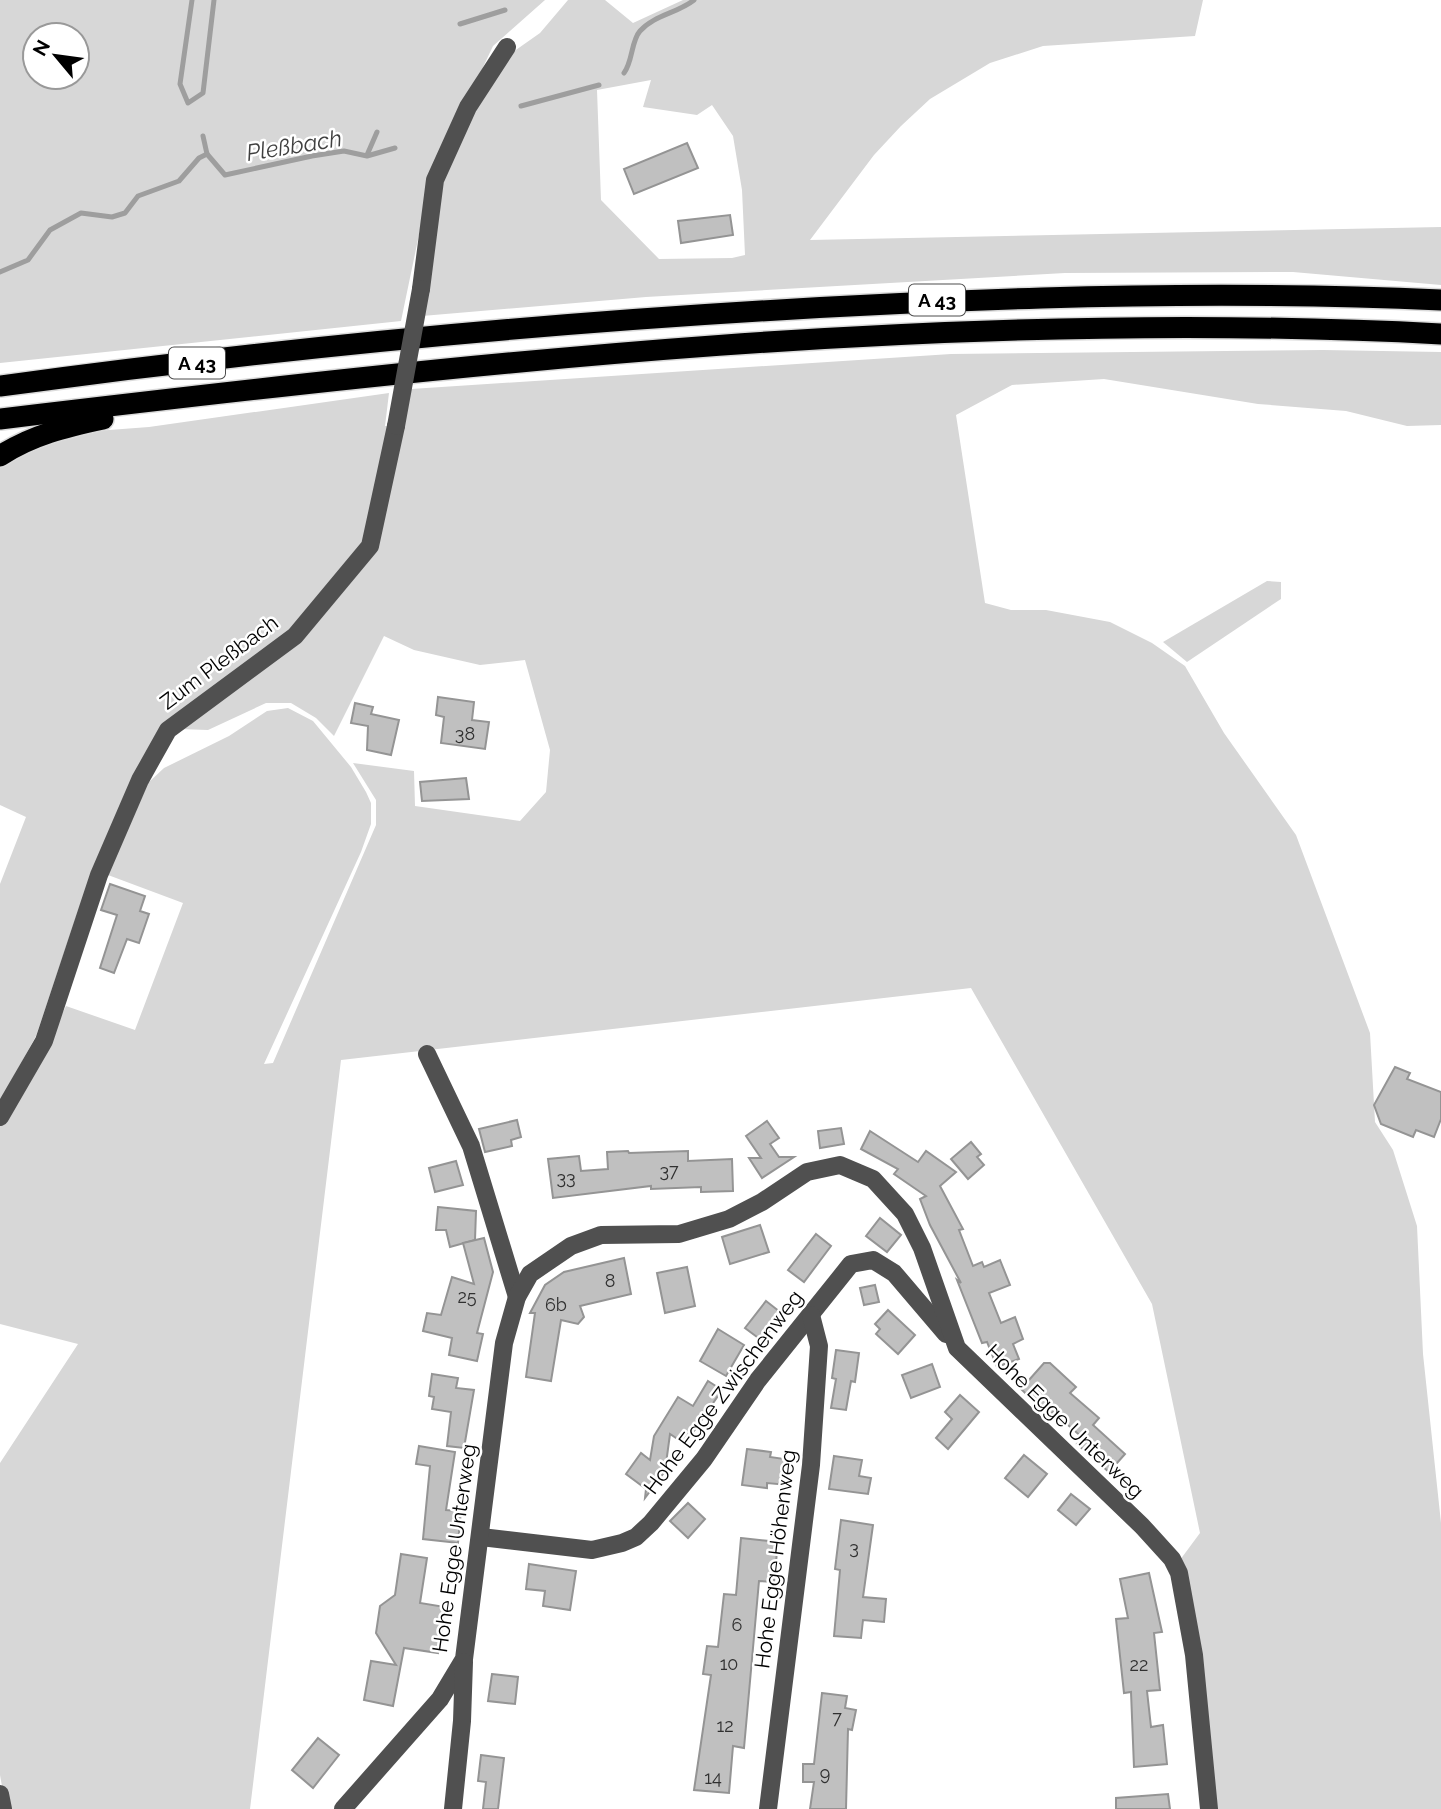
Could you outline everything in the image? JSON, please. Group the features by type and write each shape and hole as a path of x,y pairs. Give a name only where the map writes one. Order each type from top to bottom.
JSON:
{"highway":[{"name":"A 43","path":"0,386 434,336 733,311 937,300 1134,295 1441,300"},
{"name":"A 43","path":"0,419 231,390 572,355 849,335 1187,327 1441,334"},
{"path":"0,456 21,443 54,430 231,390"}],"street":[{"name":"Zum Pleßbach","path":"0,1117 44,1041 99,875 140,780 168,730 295,636 370,546 396,426 421,289 435,180 468,107 507,47"},
{"path":"427,1054 471,1146 517,1297"},
{"name":"Hohe Egge Unterweg","path":"343,1809 440,1699 464,1659 504,1343 517,1297 530,1274 571,1246 601,1235 679,1234 729,1219 762,1202 807,1172 840,1165 873,1179 905,1214 922,1248 957,1348 1142,1526 1176,1566 1183,1589 1194,1655 1209,1809"},
{"name":"Hohe Egge Zwischenweg","path":"481,1537 592,1550 607,1549 636,1536 679,1490 758,1380 851,1264 873,1259 894,1273 957,1348"},
{"name":"Hohe Egge Höhenweg","path":"768,1809 811,1465 819,1346 811,1315"},
{"path":"453,1809 462,1721 464,1659"},
{"path":"0,1794 3,1809"}],"shaded area":[{"path":"0,0 545,0 493,46 431,177 401,321 0,363"},
{"path":"568,0 605,0 633,23 683,0 1203,0 1195,36 1043,46 990,63 930,99 874,155 810,240 1441,227 1441,285 1293,272 1065,273 646,297 422,316 444,175 475,107 513,52 540,33","holes":["651,80 643,107 697,115 712,105 733,136 742,190 745,255 732,258 659,259 601,200 597,90"]},
{"path":"1323,350 1441,352 1441,425 1407,426 1346,411 1258,404 1104,379 1012,385 956,415 985,603 1011,610 1046,610 1110,622 1152,643 1185,666 1224,733 1296,835 1370,1033 1375,1122 1393,1150 1417,1226 1423,1354 1441,1523 1441,1809 1213,1809 1180,1560 1200,1533 1152,1304 971,988 341,1060 250,1809 6,1809 0,1775 0,1463 78,1344 0,1324 0,1126 31,1076 66,1006 135,1030 183,903 108,875 148,783 164,768 229,736 267,711 288,708 313,721 351,767 371,803 371,824 361,852 264,1064 273,1063 376,825 376,800 353,763 414,771 415,806 520,821 546,792 550,750 525,660 480,665 414,650 384,636 334,736 316,718 291,703 266,703 208,730 179,729 297,638 372,549 411,389 951,354"},
{"path":"389,393 385,426 396,426 367,545 292,633 164,728 79,908 36,1036 0,1101 0,884 26,817 0,805 0,465 69,433 149,427"},
{"path":"1267,581 1281,582 1281,599 1187,662 1163,642"}],"building":[{"path":"687,143 698,168 634,194 624,169"},
{"path":"730,215 733,235 681,243 678,221"},
{"path":"438,697 474,702 472,720 489,722 485,749 441,743 444,717 436,715"},
{"path":"355,703 373,707 371,714 399,720 391,755 367,750 368,726 351,723"},
{"path":"466,778 469,799 422,801 420,782"},
{"path":"110,884 145,896 140,911 149,914 139,943 127,939 114,973 100,968 117,915 101,910"},
{"path":"1395,1067 1410,1073 1407,1079 1441,1092 1441,1119 1434,1137 1416,1130 1413,1137 1381,1124 1374,1105"},
{"path":"517,1120 521,1137 511,1140 512,1146 485,1152 479,1129"},
{"path":"767,1121 779,1138 770,1144 779,1157 794,1157 762,1178 749,1158 761,1158 746,1136"},
{"path":"841,1128 844,1144 820,1148 818,1131"},
{"path":"870,1131 918,1162 926,1151 956,1172 940,1186 963,1229 959,1230 973,1266 982,1262 984,1267 1000,1260 1010,1285 989,1293 1001,1323 1015,1317 1023,1339 1013,1344 1019,1359 997,1367 987,1342 982,1343 957,1280 961,1283 930,1225 920,1199 926,1196 894,1174 898,1169 861,1149"},
{"path":"971,1142 981,1154 977,1157 984,1165 968,1179 951,1159"},
{"path":"688,1151 688,1161 732,1159 733,1191 701,1192 701,1187 651,1189 651,1186 553,1198 548,1159 579,1156 581,1171 608,1169 607,1152"},
{"path":"456,1161 463,1185 435,1192 429,1168"},
{"path":"438,1207 476,1211 475,1240 450,1247 446,1230 436,1230"},
{"path":"880,1218 901,1235 887,1252 866,1236"},
{"path":"760,1225 769,1252 730,1264 722,1237"},
{"path":"816,1234 831,1246 804,1282 788,1270"},
{"path":"484,1238 493,1272 477,1333 483,1334 477,1361 449,1355 452,1338 423,1331 427,1313 441,1315 452,1277 474,1284 463,1243"},
{"path":"624,1258 631,1294 580,1306 584,1317 578,1324 561,1320 551,1381 526,1377 535,1313 530,1313 545,1285 564,1272"},
{"path":"687,1267 695,1306 665,1313 657,1273"},
{"path":"875,1285 879,1302 864,1305 860,1288"},
{"path":"766,1301 784,1315 761,1340 745,1328"},
{"path":"888,1310 915,1335 898,1354 876,1334 880,1329 875,1324"},
{"path":"718,1329 744,1345 726,1376 700,1361"},
{"path":"836,1350 859,1353 855,1382 851,1381 846,1410 831,1408 836,1379 832,1378"},
{"path":"1044,1363 1050,1363 1076,1387 1070,1393 1099,1418 1093,1425 1125,1454 1109,1472 1077,1444 1083,1438 1053,1412 1049,1416 1021,1389"},
{"path":"932,1364 940,1387 911,1398 902,1375"},
{"path":"432,1374 458,1378 456,1388 474,1390 464,1448 447,1446 451,1412 432,1409 434,1397 429,1396"},
{"path":"708,1381 722,1390 685,1444 670,1434 665,1471 645,1498 646,1489 626,1474 641,1453 650,1460 654,1436 678,1397 693,1406"},
{"path":"960,1395 979,1412 948,1449 936,1438 952,1419 945,1412"},
{"path":"419,1446 455,1452 446,1510 461,1511 458,1543 423,1539 430,1466 416,1464"},
{"path":"747,1449 771,1452 770,1457 791,1460 788,1485 767,1483 767,1488 742,1485"},
{"path":"1024,1455 1047,1474 1028,1497 1005,1478"},
{"path":"834,1456 862,1460 859,1476 871,1478 868,1494 829,1489"},
{"path":"1071,1494 1090,1509 1076,1525 1058,1510"},
{"path":"688,1503 705,1519 688,1538 670,1521"},
{"path":"841,1520 873,1525 863,1597 886,1599 884,1622 863,1620 861,1638 834,1636 840,1570 835,1569"},
{"path":"741,1538 778,1542 774,1582 759,1581 744,1748 733,1746 729,1793 694,1790 711,1675 703,1674 707,1646 718,1647 724,1594 736,1595"},
{"path":"401,1554 427,1558 420,1603 445,1607 438,1653 404,1648 393,1706 364,1700 371,1661 396,1665 376,1633 380,1606 395,1595"},
{"path":"529,1564 576,1571 570,1610 543,1606 545,1591 526,1589"},
{"path":"1149,1573 1162,1632 1154,1633 1160,1690 1147,1691 1151,1727 1163,1725 1167,1764 1134,1767 1131,1692 1124,1693 1116,1619 1128,1618 1120,1579"},
{"path":"492,1674 518,1677 515,1704 488,1701"},
{"path":"822,1693 847,1696 845,1708 856,1710 852,1730 848,1729 846,1809 810,1809 814,1782 803,1782 803,1764 814,1764"},
{"path":"318,1738 339,1755 313,1788 292,1770"},
{"path":"481,1755 504,1758 498,1809 483,1809 486,1782 478,1781"},
{"path":"1168,1794 1170,1809 1116,1809 1116,1798"}],"waterway":[{"path":"192,0 180,84 188,103 203,93 214,0"},
{"name":"Pleßbach","path":"624,73 640,31 652,21 694,0"},
{"path":"460,24 505,10"},
{"name":"Pleßbach","path":"521,106 599,85"},
{"path":"367,155 377,132"},
{"path":"203,136 207,154"},
{"name":"Pleßbach","path":"0,272 28,260 50,230 81,213 112,217 125,213 138,196 179,181 199,158 207,154 225,175 312,156 344,151 367,156 395,148"}]}
